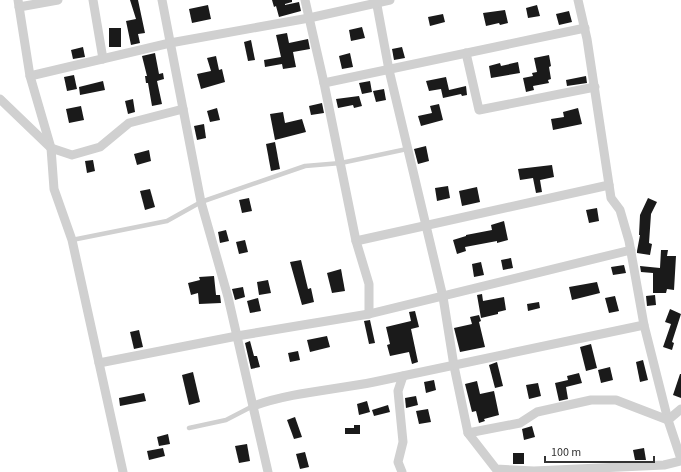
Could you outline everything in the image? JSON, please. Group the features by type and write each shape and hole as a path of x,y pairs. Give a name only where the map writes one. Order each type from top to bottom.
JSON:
{"street":[{"path":"58,0 18,4 30,76 51,148 54,189 72,240 123,472"},
{"path":"93,0 103,59"},
{"path":"162,0 201,202 228,297 268,472"},
{"path":"305,0 341,163 356,241 369,284 369,314"},
{"path":"30,76 170,43 308,18 377,1 390,0"},
{"path":"377,1 389,70 442,297 468,433 496,469 534,471 664,465 681,460 668,420 644,325 631,250 620,210 611,198 595,87 585,28 578,0"},
{"path":"324,83 585,28"},
{"path":"466,53 479,110 595,87"},
{"path":"0,99 51,148 72,155 100,147 129,123 184,109"},
{"path":"356,241 426,227 609,185"},
{"path":"99,363 237,336 369,314 631,250"},
{"path":"252,406 311,392 355,386 644,325"},
{"path":"402,472 398,462 403,442 398,391 403,376"},
{"path":"468,433 520,423 537,412 591,400 616,400 668,420"},
{"path":"668,420 681,409"}],"lane":[{"path":"72,240 167,221 201,202 304,166 341,163 407,149"},
{"path":"189,428 226,420 252,406"}],"building":[{"path":"130,0 138,0 145,33 138,34 140,43 131,45 126,21 136,19"},
{"path":"272,0 292,0 292,2 285,5 299,2 301,11 279,17 276,6 274,7"},
{"path":"208,5 211,19 192,23 189,9"},
{"path":"537,5 540,16 528,18 526,8"},
{"path":"505,10 508,23 500,25 499,23 486,26 483,13"},
{"path":"569,11 572,22 559,25 556,14"},
{"path":"443,14 445,22 430,26 428,17"},
{"path":"362,27 365,38 351,41 349,30"},
{"path":"109,28 121,28 121,47 109,47"},
{"path":"287,33 289,43 308,39 310,49 293,52 296,67 283,69 282,64 265,67 264,60 281,57 276,35"},
{"path":"251,40 255,60 248,61 244,42"},
{"path":"83,47 85,57 73,59 71,50"},
{"path":"402,47 405,58 394,60 392,49"},
{"path":"155,53 159,74 163,73 164,79 157,81 162,104 152,106 148,83 146,83 145,76 147,76 142,56"},
{"path":"350,53 353,67 342,69 339,56"},
{"path":"549,55 551,79 548,80 549,83 533,86 534,90 526,92 523,78 533,76 532,73 537,72 534,58"},
{"path":"216,56 219,70 222,69 225,82 201,89 197,74 211,71 207,58"},
{"path":"518,62 520,73 491,78 489,66 500,63 501,66"},
{"path":"74,75 77,89 67,91 64,77"},
{"path":"586,76 587,83 567,86 566,80"},
{"path":"446,77 449,90 466,86 467,95 462,96 461,94 443,98 441,89 429,91 426,81"},
{"path":"103,81 105,90 80,95 79,87"},
{"path":"370,81 372,92 362,94 359,83"},
{"path":"384,89 386,100 376,102 373,91"},
{"path":"359,96 362,106 354,108 353,105 338,108 336,99"},
{"path":"133,99 135,112 128,114 125,101"},
{"path":"322,103 324,113 311,115 309,106"},
{"path":"439,104 443,120 421,126 418,116 432,113 430,106"},
{"path":"81,106 84,120 69,123 66,109"},
{"path":"217,108 220,120 210,122 207,111"},
{"path":"578,108 582,124 553,130 551,119 564,117 563,112"},
{"path":"283,112 285,123 302,119 306,132 275,140 270,114"},
{"path":"204,124 206,138 197,140 194,126"},
{"path":"275,142 280,169 271,171 266,144"},
{"path":"426,146 429,161 418,164 414,149"},
{"path":"149,150 151,161 137,165 134,154"},
{"path":"93,160 95,171 87,173 85,161"},
{"path":"552,165 554,177 540,180 542,192 536,193 533,178 520,180 518,169"},
{"path":"448,186 450,198 437,201 435,188"},
{"path":"477,187 480,202 462,206 459,191"},
{"path":"150,189 155,207 145,210 140,191"},
{"path":"249,198 252,211 242,213 239,200"},
{"path":"648,198 657,202 651,214 649,243 652,244 650,255 637,253 640,235 640,215"},
{"path":"597,208 599,221 589,223 586,210"},
{"path":"504,221 508,240 465,247 466,251 457,254 453,240 466,235 492,230 491,225"},
{"path":"226,230 229,241 220,243 218,232"},
{"path":"245,240 248,252 239,254 236,242"},
{"path":"661,250 668,250 667,256 676,256 674,290 667,289 666,293 653,293 653,273 641,272 640,266 660,268"},
{"path":"511,258 513,268 503,270 501,260"},
{"path":"301,260 308,289 311,288 314,302 302,305 290,262"},
{"path":"481,262 484,275 474,277 472,264"},
{"path":"624,265 626,273 613,275 611,267"},
{"path":"341,269 345,291 332,293 327,273"},
{"path":"214,276 216,295 220,295 221,303 199,304 198,293 191,295 188,283 200,280 199,277"},
{"path":"268,280 271,293 259,295 257,282"},
{"path":"597,282 600,293 572,300 569,287"},
{"path":"243,287 245,297 235,300 232,289"},
{"path":"482,294 483,301 504,297 506,310 498,312 498,314 481,318 477,295"},
{"path":"655,295 656,305 647,306 646,296"},
{"path":"615,296 619,311 609,313 605,298"},
{"path":"258,298 261,311 250,313 247,301"},
{"path":"539,302 540,308 528,311 527,304"},
{"path":"670,309 681,314 672,342 674,343 672,350 663,347 671,324 665,322"},
{"path":"415,311 419,327 411,329 418,362 412,364 409,352 390,356 387,345 390,344 386,327 411,321 409,312"},
{"path":"479,315 481,321 479,322 485,347 460,352 454,328 472,324 470,317"},
{"path":"370,320 375,343 369,344 364,321"},
{"path":"139,330 143,347 134,349 130,332"},
{"path":"327,336 330,347 310,352 307,340"},
{"path":"250,341 254,356 257,356 260,367 251,369 245,343"},
{"path":"591,344 597,368 586,371 580,347"},
{"path":"298,351 300,360 290,362 288,353"},
{"path":"643,360 648,380 640,382 636,362"},
{"path":"497,362 503,386 495,388 489,365"},
{"path":"610,367 613,380 601,383 598,370"},
{"path":"193,372 200,402 189,405 182,375"},
{"path":"579,373 582,383 566,387 568,399 559,401 555,383 568,380 567,376"},
{"path":"681,374 681,398 673,395"},
{"path":"434,380 436,390 426,393 424,382"},
{"path":"477,381 480,394 494,391 499,415 484,419 485,421 479,423 476,411 472,412 465,384"},
{"path":"538,383 541,396 529,399 526,385"},
{"path":"144,393 146,401 120,406 119,398"},
{"path":"416,396 418,405 406,408 405,398"},
{"path":"367,401 370,412 359,415 357,404"},
{"path":"388,405 390,412 374,416 372,410"},
{"path":"428,409 431,422 419,424 416,411"},
{"path":"295,417 302,437 294,439 287,420"},
{"path":"354,425 360,425 360,434 345,434 345,428 354,428"},
{"path":"532,426 535,437 524,440 522,429"},
{"path":"168,434 170,444 159,446 157,437"},
{"path":"247,444 250,461 239,463 235,446"},
{"path":"163,448 165,456 149,460 147,451"},
{"path":"644,448 646,460 635,460 633,450"},
{"path":"305,452 309,467 300,469 296,454"},
{"path":"513,453 524,453 524,464 513,464"}]}
